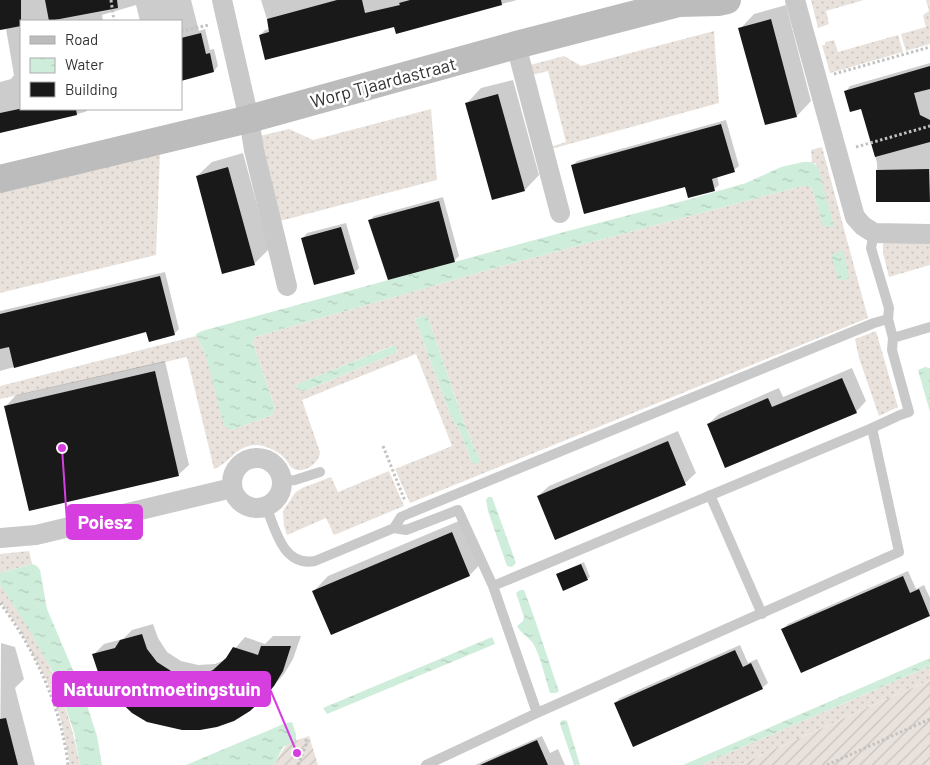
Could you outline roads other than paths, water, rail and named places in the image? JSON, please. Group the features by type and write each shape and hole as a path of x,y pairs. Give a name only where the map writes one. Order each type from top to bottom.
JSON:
{"main road":[{"name":"Worp Tjaardastraat","path":"0,179 249,119 516,45 683,2 718,2 727,0"}],"street":[{"path":"222,0 249,119 254,150 287,286"},
{"path":"795,0 855,217 863,226 874,233 930,234"},
{"path":"516,45 560,213"},
{"path":"253,458 270,462 279,472 282,481 278,496 273,502 258,508 245,505 238,500 232,488 232,479 235,471 244,461 253,458"},
{"path":"0,538 36,535 232,488"}],"lane":[{"path":"493,586 909,412 892,350 893,338 888,319 889,308 871,248 874,233"},
{"path":"394,528 401,517 410,513 874,323 888,319"},
{"path":"893,338 930,327"},
{"path":"426,765 537,713 899,552 872,428"},
{"path":"282,481 294,480 320,472"},
{"path":"710,495 762,614"},
{"path":"266,506 284,549 289,555 302,562 315,561 394,528 406,530 458,510 493,586 537,713"}],"water":[{"path":"812,162 818,167 834,226 823,226 812,188 802,186 502,266 255,337 253,340 254,346 275,408 274,412 272,415 232,430 224,426 205,353 196,336 196,334 202,331 687,200 746,183 781,167"},
{"path":"843,250 849,277 844,281 838,279 831,255"},
{"path":"426,315 466,428 479,458 479,462 476,464 472,463 460,431 451,417 415,319"},
{"path":"393,346 397,347 396,353 307,390 303,391 296,388 297,384"},
{"path":"925,367 930,368 930,412 918,370"},
{"path":"488,497 492,497 516,563 512,567 507,566 488,511 486,500"},
{"path":"32,564 40,570 47,609 84,696 97,736 102,765 80,765 74,732 55,676 29,629 0,585 0,573"},
{"path":"524,590 533,615 559,691 556,693 550,693 535,647 517,626 523,621 524,617 516,593"},
{"path":"492,637 495,644 327,714 323,708"},
{"path":"930,658 930,666 701,765 683,765"},
{"path":"564,720 567,721 580,765 574,765 560,724"},
{"path":"292,722 296,741 283,747 274,765 186,765 286,723"}],"place":[{"name":"Poiesz","path":"62,448"},
{"name":"Natuurontmoetingstuin","path":"297,753"}]}
